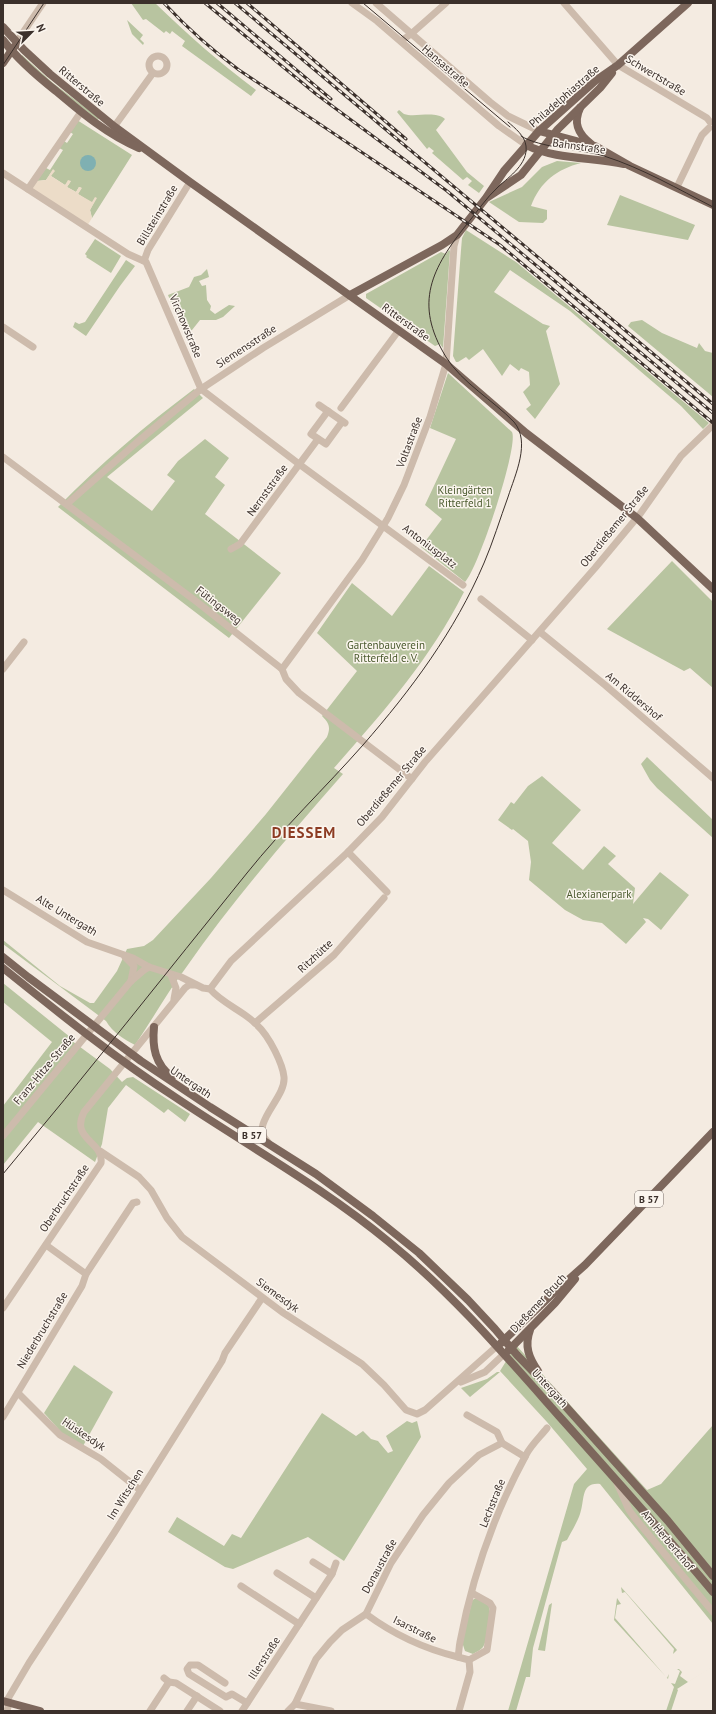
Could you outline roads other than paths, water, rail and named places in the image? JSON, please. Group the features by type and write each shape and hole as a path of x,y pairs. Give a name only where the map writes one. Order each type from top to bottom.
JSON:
{"main road":[{"name":"Philadelphiastraße","path":"526,145 539,131 595,82 618,65 688,3"},
{"name":"Ritterstraße","path":"3,27 16,43 112,130"},
{"name":"Ritterstraße","path":"3,40 23,63 80,112 154,156 446,364 526,433 637,518 713,589"},
{"path":"3,64 16,43"},
{"name":"Philadelphiastraße","path":"540,151 582,104 600,88 618,65"},
{"path":"582,104 577,114 576,121 578,129 582,136 595,146"},
{"name":"Bahnstraße","path":"539,131 595,146 630,166 677,187 713,206"},
{"name":"Bahnstraße","path":"526,145 540,151 600,159 630,166"},
{"name":"Voltastraße","path":"457,235 486,198 504,171 526,145"},
{"name":"Voltastraße","path":"486,198 519,178 540,151"},
{"name":"Siemensstraße","path":"350,295 442,245 457,235"},
{"name":"Untergath","path":"3,956 131,1054 276,1150 316,1174 420,1253 468,1300 551,1390 668,1521 713,1576"},
{"name":"Untergath","path":"3,968 87,1035 174,1097 355,1215 422,1269 497,1346 615,1477 713,1592"},
{"path":"154,1027 153,1047 157,1060 162,1068 210,1107"},
{"name":"Dießemer Bruch","path":"497,1346 585,1265 713,1132"},
{"name":"Untergath","path":"355,1215 373,1216"},
{"name":"Dießemer Bruch","path":"504,1354 565,1293 585,1265"},
{"name":"Untergath","path":"531,1328 528,1336 528,1351 530,1358 551,1390"},
{"path":"6,1704 40,1711"}],"street":[{"path":"16,43 43,3"},
{"name":"Hansastraße","path":"352,3 401,41 499,126 526,145"},
{"name":"Hansastraße","path":"376,3 508,116 539,131"},
{"path":"401,41 446,3"},
{"name":"Schwertstraße","path":"564,3 618,65 707,118 711,125"},
{"path":"112,130 153,73"},
{"path":"28,189 80,112"},
{"path":"677,187 702,134 711,125"},
{"path":"3,173 128,254 144,261"},
{"name":"Billsteinstraße","path":"144,261 148,250 190,182"},
{"name":"Voltastraße","path":"282,669 362,560 383,526 404,485 430,417 446,364 454,246 457,235"},
{"name":"Virchowstraße","path":"144,261 150,271 201,389 383,526"},
{"name":"Siemensstraße","path":"67,504 136,443 201,389 263,348 350,295"},
{"path":"3,328 33,347"},
{"path":"341,408 399,330"},
{"path":"319,405 328,411 343,423 326,444 311,434 328,411"},
{"name":"Oberdießemer Straße","path":"210,989 231,961 348,852 382,817 425,762 540,632 637,518 681,456 713,425"},
{"name":"Nernststraße","path":"231,549 240,544 318,439"},
{"name":"Fütingsweg","path":"3,456 197,602 282,669 286,679 299,693 412,779"},
{"name":"Antoniusplatz","path":"383,526 464,585"},
{"path":"481,598 532,640"},
{"name":"Am Riddershof","path":"540,632 605,685 713,778"},
{"path":"3,669 24,642"},
{"name":"Ritzhütte","path":"255,1023 334,955 385,895 348,852"},
{"name":"Alte Untergath","path":"3,890 87,942 133,958 149,967 171,974 207,990 210,989 217,997 255,1023 270,1040 281,1063 284,1078 282,1091 264,1121 261,1133 264,1139 276,1150"},
{"path":"122,954 134,966 131,981"},
{"path":"87,1035 131,981 149,967"},
{"path":"171,974 176,988 173,1002"},
{"path":"100,1151 82,1133 80,1125 84,1112 185,988 189,985 196,985"},
{"name":"Franz-Hitze-Straße","path":"3,1136 87,1035"},
{"name":"Oberbruchstraße","path":"3,1308 101,1163 102,1158 100,1151"},
{"name":"Siemesdyk","path":"100,1151 140,1177 151,1190 167,1218 182,1237 262,1298 316,1336 362,1364 384,1385 406,1410 412,1413 417,1414 425,1410 497,1346"},
{"name":"Niederbruchstraße","path":"3,1417 82,1286 86,1274 132,1203 137,1202"},
{"path":"46,1245 86,1274"},
{"name":"Im Witschen","path":"6,1704 29,1662 222,1361 225,1353 262,1298"},
{"name":"Siemesdyk","path":"455,1384 485,1372 504,1354"},
{"name":"Hüskesdyk","path":"18,1393 60,1435 101,1459 140,1490"},
{"path":"468,1415 497,1432 502,1442 525,1457"},
{"name":"Lechstraße","path":"458,1657 459,1643 472,1593 494,1523 510,1486 525,1457 546,1428"},
{"name":"Donaustraße","path":"366,1614 391,1563 423,1515 449,1484 479,1455 502,1442"},
{"name":"Am Herbertzhof","path":"615,1477 629,1510 634,1517 713,1612"},
{"path":"313,1562 332,1574"},
{"name":"Illerstraße","path":"242,1711 332,1574 336,1563"},
{"path":"277,1573 316,1598"},
{"path":"241,1586 299,1624"},
{"path":"458,1657 470,1660 487,1650 493,1608 490,1603 472,1593"},
{"path":"288,1711 295,1704 316,1659 342,1630 366,1614"},
{"name":"Isarstraße","path":"366,1614 399,1635 428,1648 458,1657"},
{"path":"459,1711 468,1684 470,1660"},
{"path":"225,1683 198,1665 190,1665 187,1669 189,1674 226,1697 232,1694 247,1703"},
{"path":"150,1711 166,1680 176,1683 220,1711"},
{"path":"187,1711 197,1696"},
{"path":"295,1704 332,1711"}],"water":[{"path":"88,155 95,160 96,163 91,170 88,171 81,166 80,163 85,156"}],"tram line":[{"path":"3,65 44,3"},
{"path":"363,3 510,127"},
{"path":"3,1174 261,856 363,745 398,703 431,659 446,636 472,588 484,563 514,479 520,459 521,439 519,430 514,422 460,375 446,357 436,338 430,320 429,303 431,287 436,271 444,256 486,200 513,174 524,158 526,152 524,139 508,122"},
{"path":"521,136 550,146 604,156 632,166 713,207"}],"railway":[{"path":"164,3 219,55 239,70 500,245 713,423"},
{"path":"205,3 316,94 447,191 713,413"},
{"path":"217,3 331,99"},
{"path":"235,3 713,404"},
{"path":"247,3 406,139"}],"district":[{"name":"DIESSEM","path":"304,833"}],"park label":[{"name":"Kleingärten Ritterfeld 1","path":"465,496"},
{"name":"Gartenbauverein Ritterfeld e. V.","path":"386,651"},
{"name":"Alexianerpark","path":"599,894"}]}
